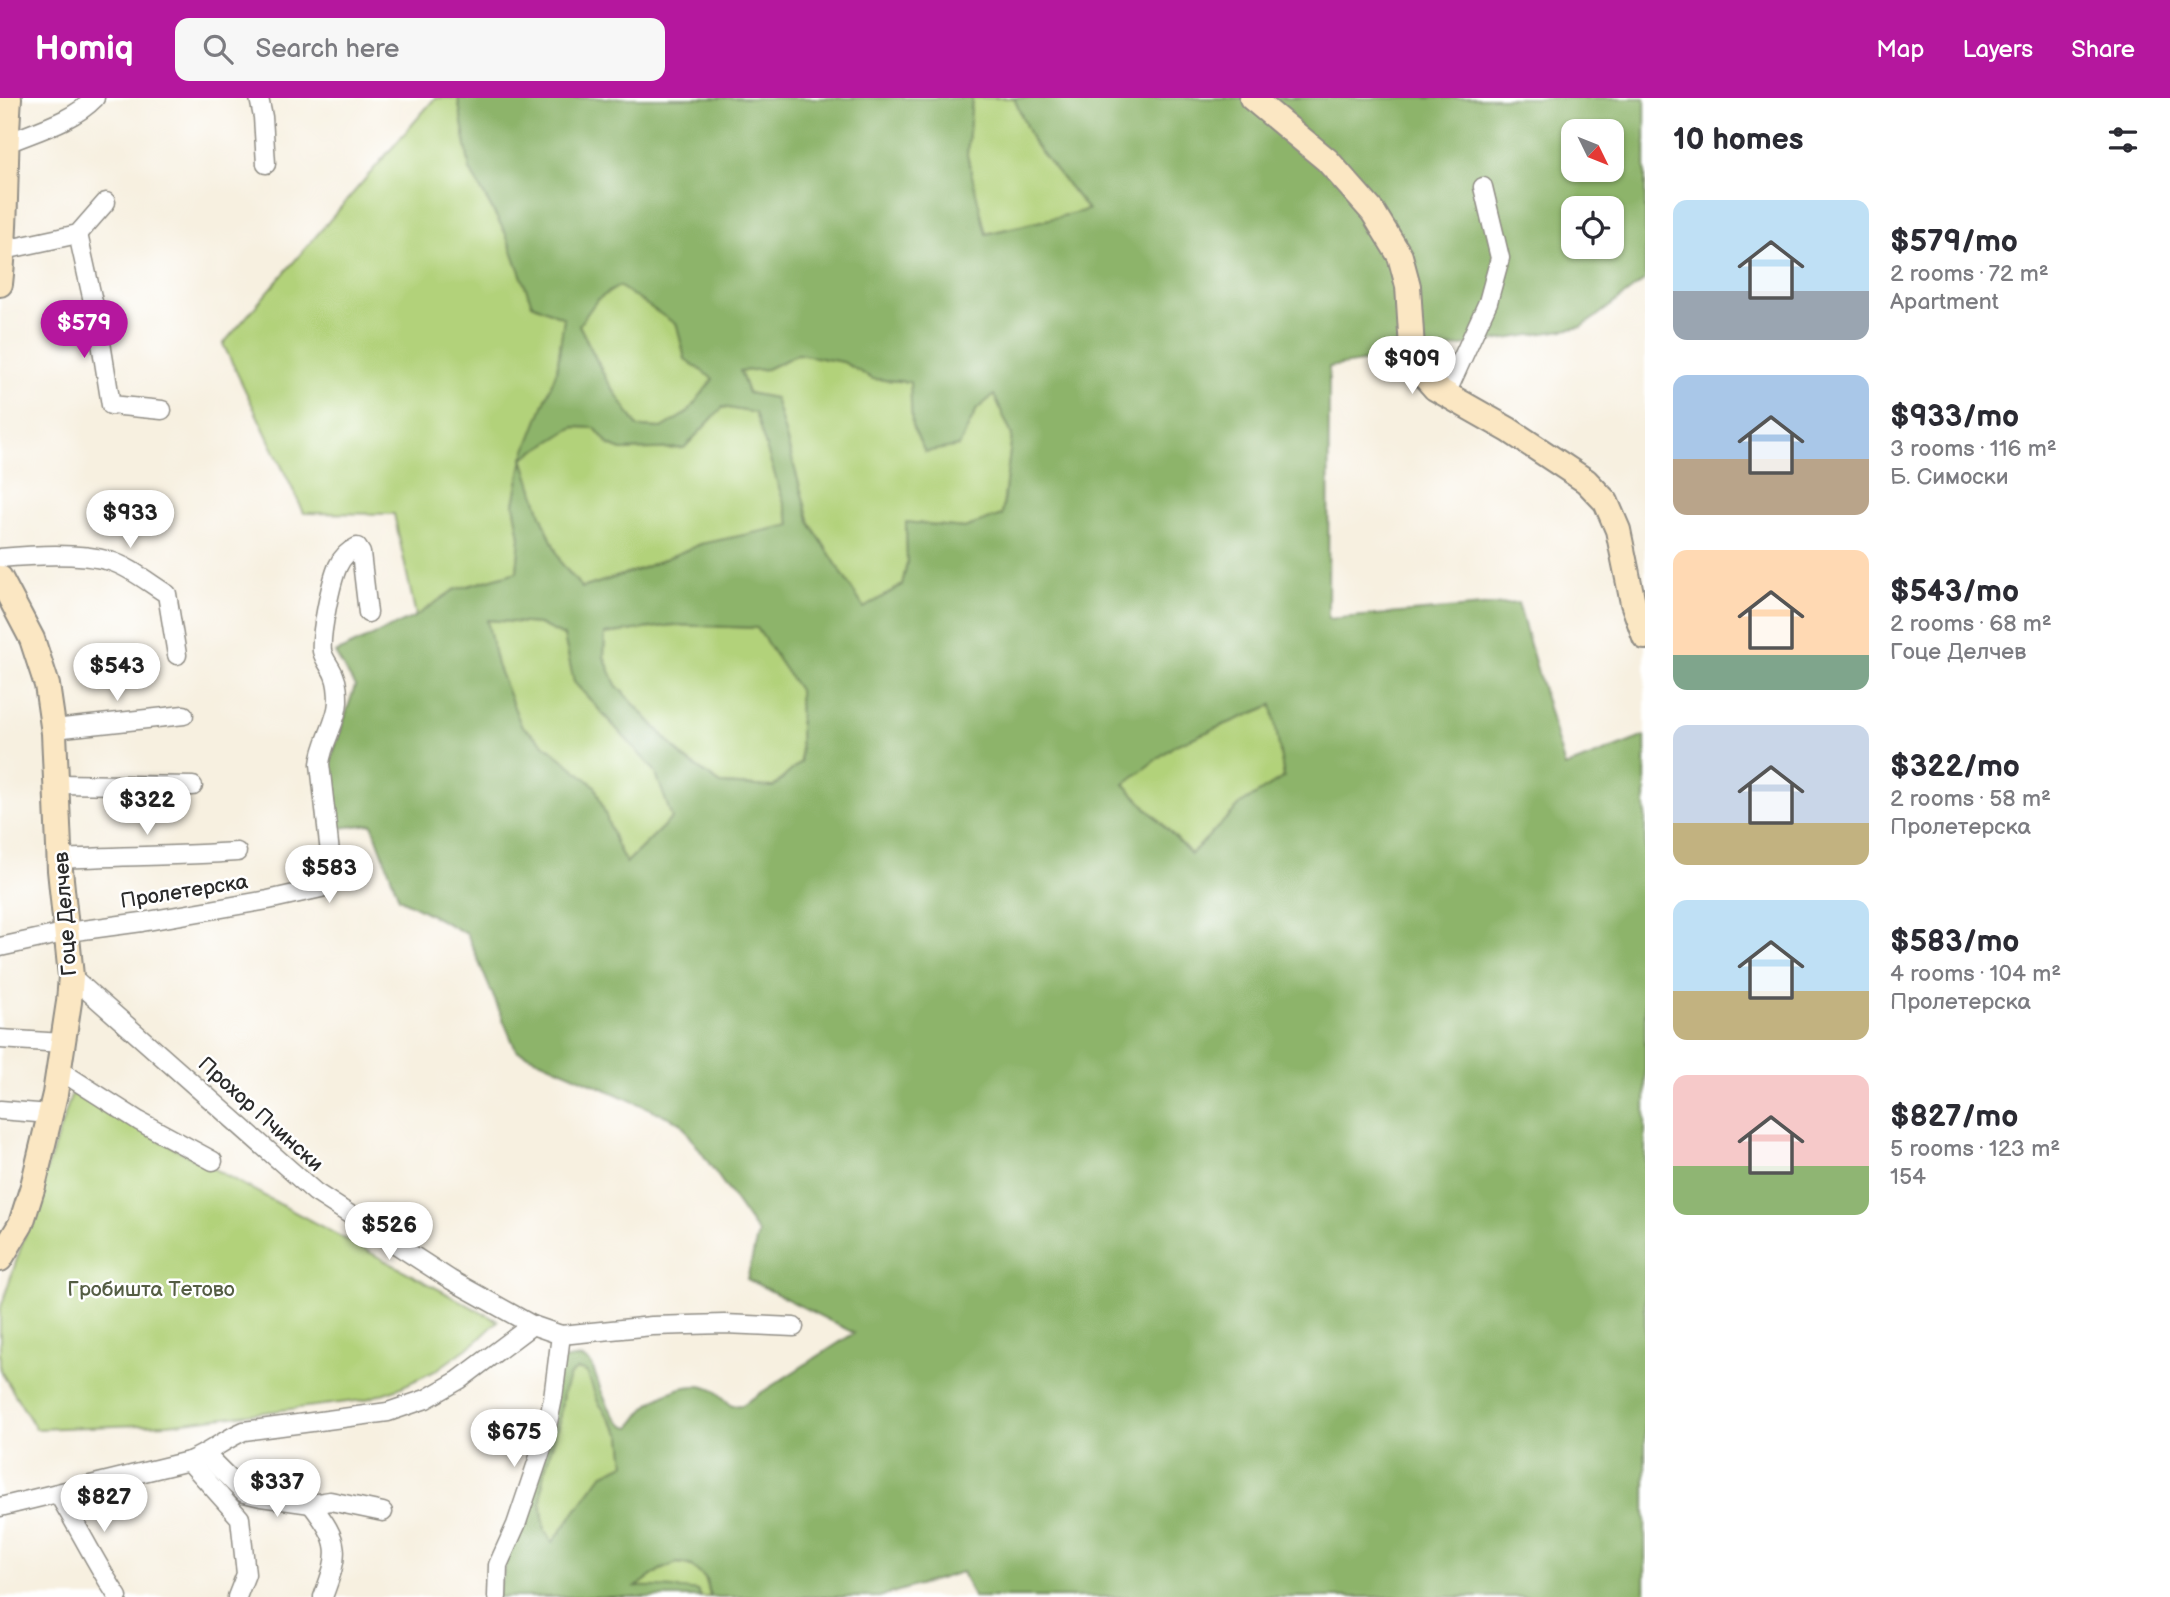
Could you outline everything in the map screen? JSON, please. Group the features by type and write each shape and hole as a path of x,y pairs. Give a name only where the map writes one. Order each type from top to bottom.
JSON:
{"street":[{"path":"0,284 4,250 5,144 9,98"},
{"path":"5,144 62,120 86,107 95,98"},
{"path":"259,98 266,163"},
{"path":"1252,98 1327,160 1373,212 1400,256 1408,286 1412,349 1420,371 1435,388 1509,430 1586,481 1606,502 1618,530 1633,603 1645,637"},
{"path":"1446,394 1488,302 1500,258 1483,187"},
{"path":"4,250 78,234 106,202"},
{"path":"78,234 98,324 111,404 162,410"},
{"name":"Пролетерска","path":"0,947 68,932 228,907 321,888 330,883 332,871 320,764 321,753 338,707 338,690 334,674 322,652 322,644 337,568 345,555 357,547 362,559 368,613"},
{"path":"0,558 26,555 86,557 111,562 126,569 167,594 177,655"},
{"name":"Гоце Делчев","path":"0,578 32,639 47,685 54,729 60,859 71,976 59,1070 33,1186 21,1224 2,1253"},
{"path":"54,729 184,715"},
{"path":"58,784 193,786"},
{"path":"60,859 237,852"},
{"name":"Прохор Пчински","path":"71,976 315,1192 451,1280 532,1325 561,1335 652,1326 724,1324 794,1327"},
{"path":"0,1039 63,1043"},
{"path":"59,1070 139,1121 214,1161"},
{"path":"0,1110 50,1115"},
{"path":"0,1507 197,1457 244,1431 388,1412 426,1399 459,1380 532,1325"},
{"path":"497,1597 498,1565 516,1525 544,1442 561,1335"},
{"path":"197,1457 244,1493 310,1504 330,1501 383,1512"},
{"path":"197,1457 240,1518 246,1574 237,1597"},
{"path":"58,1494 118,1597"},
{"path":"310,1504 327,1525 335,1545 335,1564 323,1597"}],"green space":[{"path":"435,98 458,98 470,170 505,232 532,304 564,318 557,370 524,457 574,427 595,428 609,445 622,450 684,448 723,407 756,413 791,526 701,544 641,569 582,588 561,563 541,515 523,459 514,504 520,537 517,572 454,590 416,616 394,514 304,513 223,344"},
{"path":"458,98 972,98 967,155 986,234 1088,210 1033,142 1014,98 1645,98 1645,280 1582,327 1329,367 1328,619 1518,603 1565,767 1645,736 1645,1597 973,1597 962,1572 879,1597 710,1597 707,1580 689,1564 677,1563 660,1570 636,1587 698,1591 701,1597 497,1597 558,1361 585,1359 592,1365 611,1410 616,1418 630,1427 644,1410 659,1398 687,1387 706,1387 732,1406 742,1405 854,1333 747,1279 758,1233 680,1122 516,1050 467,934 399,898 372,824 330,829 330,762 355,686 335,653 416,616 454,590 517,572 520,537 514,504 523,458 557,370 564,318 532,304 505,232 470,170","holes":["619,286 677,325 685,359 713,379 687,413 662,428 638,427 606,379 579,325 597,300","798,354 843,362 873,379 910,382 912,426 925,452 959,446 977,409 994,395 1012,435 1002,515 964,528 906,522 907,563 902,585 864,608 810,523 775,398 748,393 740,371 767,369","723,407 755,413 791,525 701,544 641,569 582,588 561,563 541,515 523,458 574,427 595,428 609,445 622,450 684,448","487,620 539,624 564,636 574,682 655,771 672,818 626,863 595,786 521,725 497,665","673,625 757,628 799,690 801,762 773,787 721,784 685,759 616,685 604,657 605,634","1272,705 1284,777 1241,804 1191,854 1124,784 1175,745","577,1369 587,1372 598,1402 622,1436 625,1464 602,1475 553,1542 545,1531 541,1503 543,1477 559,1421 563,1394 570,1375"]},
{"path":"972,98 1014,98 1033,142 1088,210 985,234 967,155"},
{"path":"619,286 677,325 685,359 714,379 687,413 662,428 638,427 606,379 579,325 596,300"},
{"path":"798,354 843,362 873,379 911,382 912,426 958,446 977,409 994,394 1012,435 1002,515 964,528 906,522 907,563 902,585 864,608 810,523 775,398 748,393 740,371 767,369"},
{"path":"486,620 539,624 564,636 574,682 656,771 672,818 626,863 554,753 521,725 497,665"},
{"path":"673,625 757,628 799,690 801,762 773,787 721,784 685,759 616,685 604,657 605,634"},
{"path":"1273,705 1284,777 1241,804 1191,854 1124,784 1175,745"},
{"name":"Гробишта Тетово","path":"72,1093 498,1321 476,1342 435,1371 399,1388 364,1400 168,1424 36,1429 0,1370 0,1310"},
{"path":"577,1369 587,1372 611,1422 622,1436 625,1464 602,1475 553,1542 545,1531 541,1503 543,1477 559,1421 563,1394 570,1375"},
{"path":"677,1563 691,1566 701,1573 707,1583 710,1597 701,1597 698,1591 635,1588 660,1570"}]}
